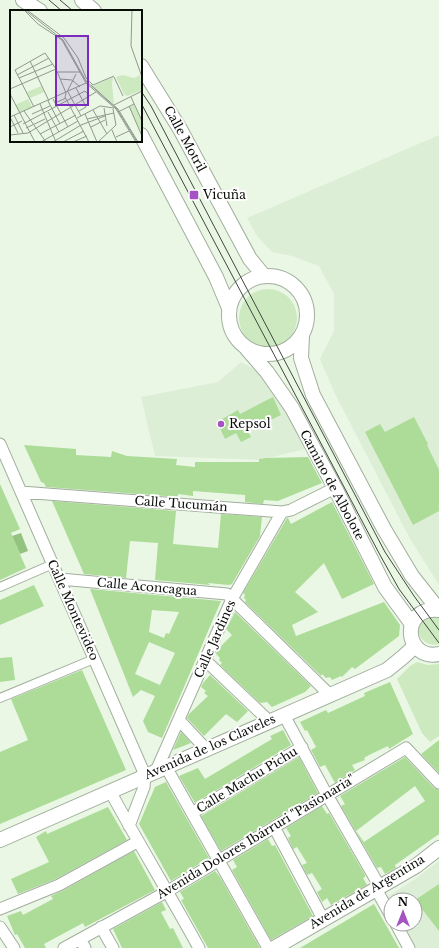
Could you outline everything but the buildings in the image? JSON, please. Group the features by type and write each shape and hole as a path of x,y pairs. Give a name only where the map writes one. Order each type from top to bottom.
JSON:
{"street":[{"path":"23,0 38,10"},
{"path":"82,0 93,10"},
{"name":"Calle Motril","path":"142,68 180,129 250,259 264,276"},
{"path":"142,137 216,278 229,308"},
{"path":"264,276 276,277 289,282 302,296 306,305 306,326 302,336 287,350 272,354 260,354 248,349 238,341 234,335 228,317 233,296 240,288 251,280 264,276"},
{"name":"Camino de Albolote","path":"302,336 301,358 313,395 384,529 412,576 439,610"},
{"name":"Camino de Albolote","path":"248,349 267,372 292,408 335,488 385,587 412,624"},
{"name":"Calle Montevideo","path":"1,448 94,659 156,771 192,813 268,948"},
{"name":"Calle Tucumán","path":"21,492 282,512 291,510 335,488"},
{"name":"Calle Jardines","path":"129,826 144,787 156,771 232,599 282,512"},
{"path":"0,587 53,564"},
{"name":"Calle Aconcagua","path":"60,579 227,594 232,599"},
{"path":"232,599 330,695"},
{"path":"437,656 420,651 411,640 410,631 416,617 424,611 439,610"},
{"name":"Avenida de los Claveles","path":"0,840 387,670 415,646"},
{"path":"0,698 94,659"},
{"path":"205,660 269,721"},
{"path":"284,715 383,899"},
{"path":"179,720 206,749"},
{"name":"Calle Machu Pichu","path":"192,813 302,747"},
{"name":"Avenida Dolores Ibárruri \"Pasionaria\"","path":"64,948 82,944 101,927 168,891 406,748 439,782"},
{"path":"110,791 137,842 168,891 199,948"},
{"path":"274,826 323,919"},
{"path":"0,910 59,885 137,842"},
{"name":"Avenida de Argentina","path":"274,948 416,866 439,848"},
{"path":"0,927 14,948"},
{"path":"101,927 113,948"},
{"path":"400,932 409,948"}],"shaded area":[{"path":"439,135 439,585 409,537 335,394 320,359 334,331 334,294 319,266 292,256 272,252 257,236 247,218"},
{"path":"268,289 284,294 292,302 297,318 292,334 284,342 268,347 252,342 244,334 239,318 244,302 252,294"},
{"name":"Repsol","path":"241,362 256,370 281,399 306,449 260,460 155,456 141,397 218,382"},
{"path":"21,533 28,551 20,554 12,536"},
{"path":"436,616 439,617 439,644 433,645 423,640 418,631 421,622 426,618"},
{"path":"417,662 428,665 439,664 439,736 430,742 422,733 397,679 410,666"},
{"path":"439,861 439,948 416,948 407,932 423,932 423,892 395,892"}],"tram line":[{"path":"49,0 61,10"},
{"path":"60,0 72,10"},
{"path":"142,92 151,106 385,552 414,596 439,630"},
{"path":"142,105 380,555 399,589 439,643"}],"place":[{"name":"Vicuña","path":"194,195"},
{"name":"Repsol","path":"221,424"}]}
